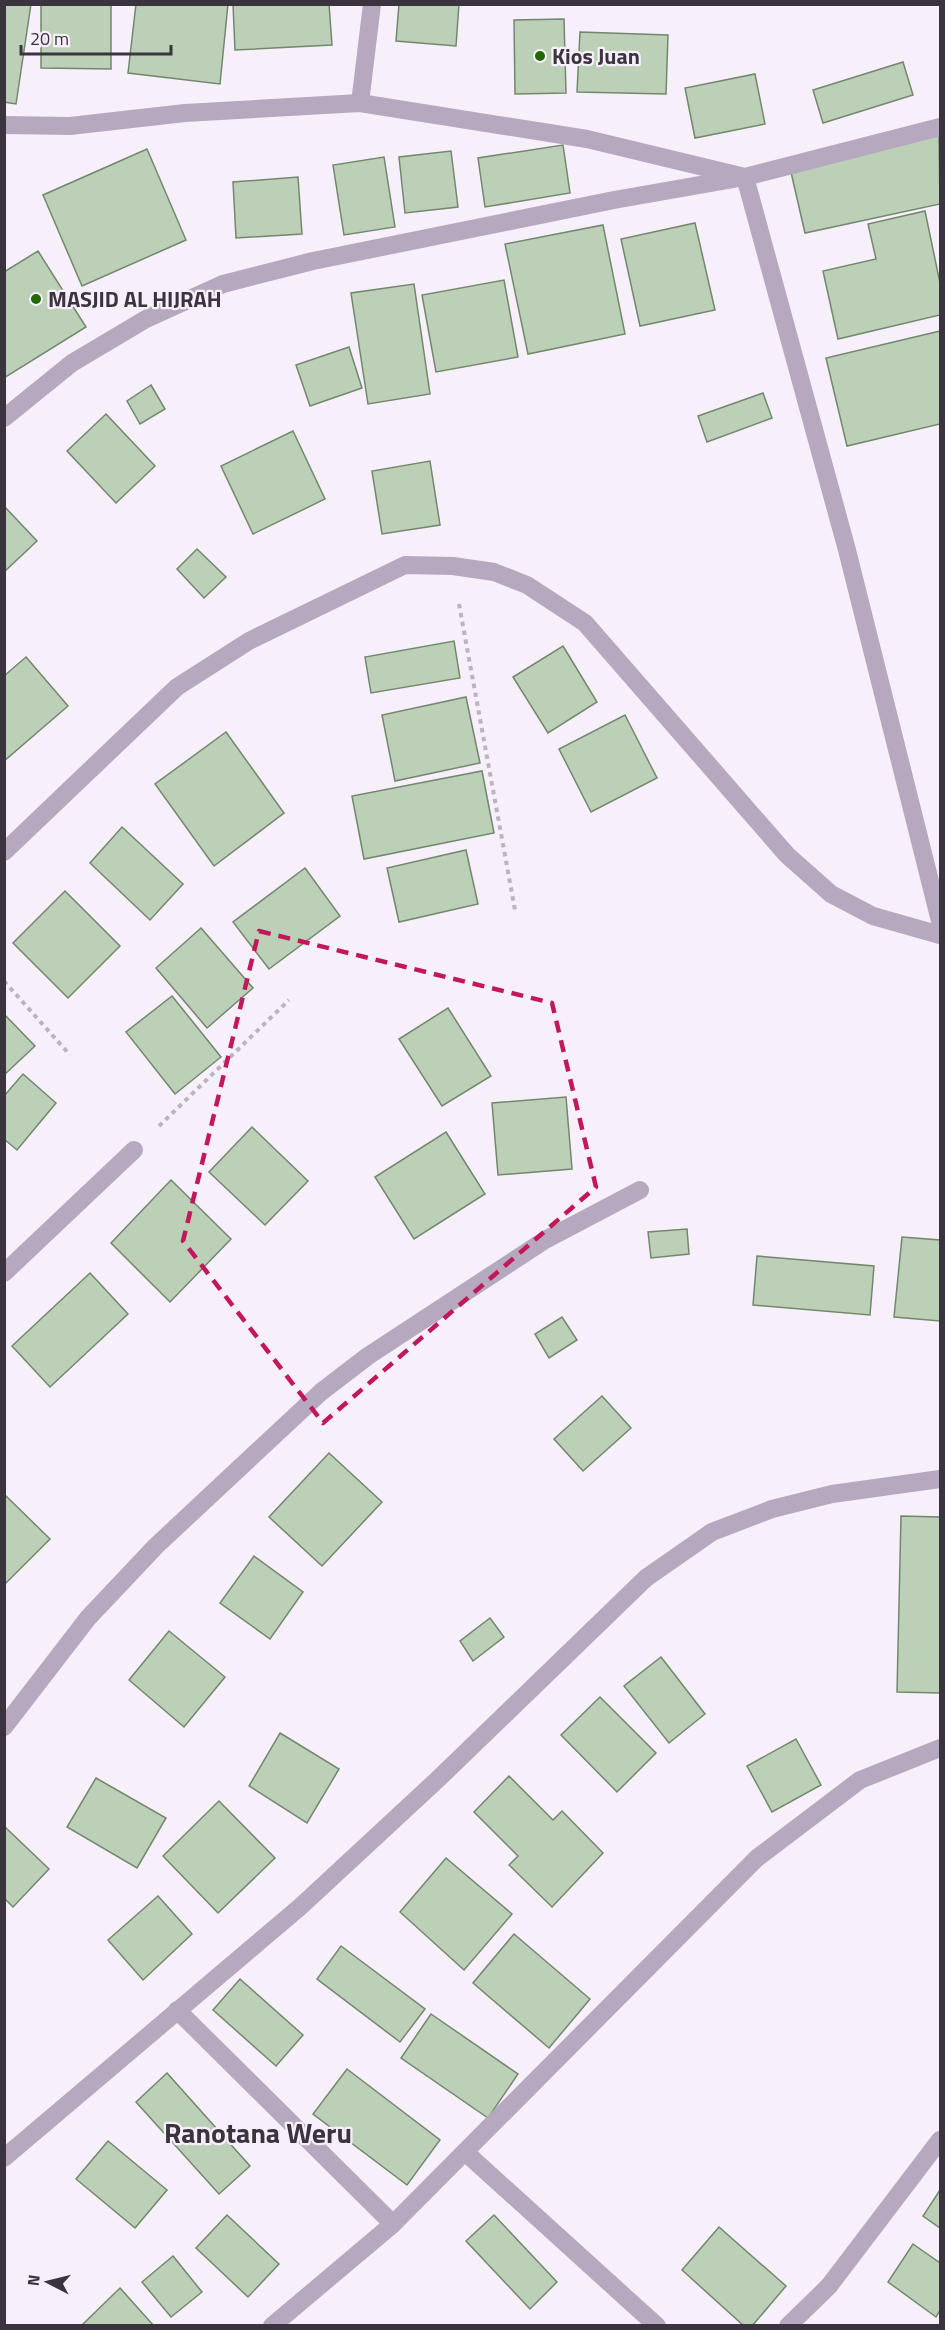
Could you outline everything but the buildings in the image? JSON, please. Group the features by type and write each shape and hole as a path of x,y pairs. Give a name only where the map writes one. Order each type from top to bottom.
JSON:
{"street":[{"path":"360,103 372,4"},
{"path":"4,125 70,126 185,113 360,103 587,139 745,177"},
{"path":"4,418 72,363 146,319 223,284 313,261 614,200 745,177 940,127"},
{"path":"745,177 848,550 940,921"},
{"path":"4,852 177,687 249,641 405,565 453,566 494,572 527,585 585,623 787,855 831,894 873,916 940,935"},
{"path":"4,1273 134,1150"},
{"path":"4,1727 103,1602 156,1546 321,1392 368,1356 545,1240 640,1190"},
{"path":"4,2158 308,1900 436,1781 645,1578 712,1532 772,1509 832,1494 940,1479"},
{"path":"272,2325 393,2224 757,1858 860,1780 940,1748"},
{"path":"177,2010 393,2224"},
{"path":"788,2325 829,2286 940,2140"},
{"path":"465,2151 657,2325"}],"path":[{"path":"453,566 515,910"},
{"path":"4,981 70,1055"},
{"path":"134,1150 290,1000"}],"highlighted area":[{"path":"259,931 552,1003 596,1187 323,1423 183,1241"}],"place":[{"name":"Kios Juan","path":"540,56"},
{"name":"MASJID AL HIJRAH","path":"36,299"}],"district":[{"name":"Ranotana Weru","path":"258,2133"}]}
